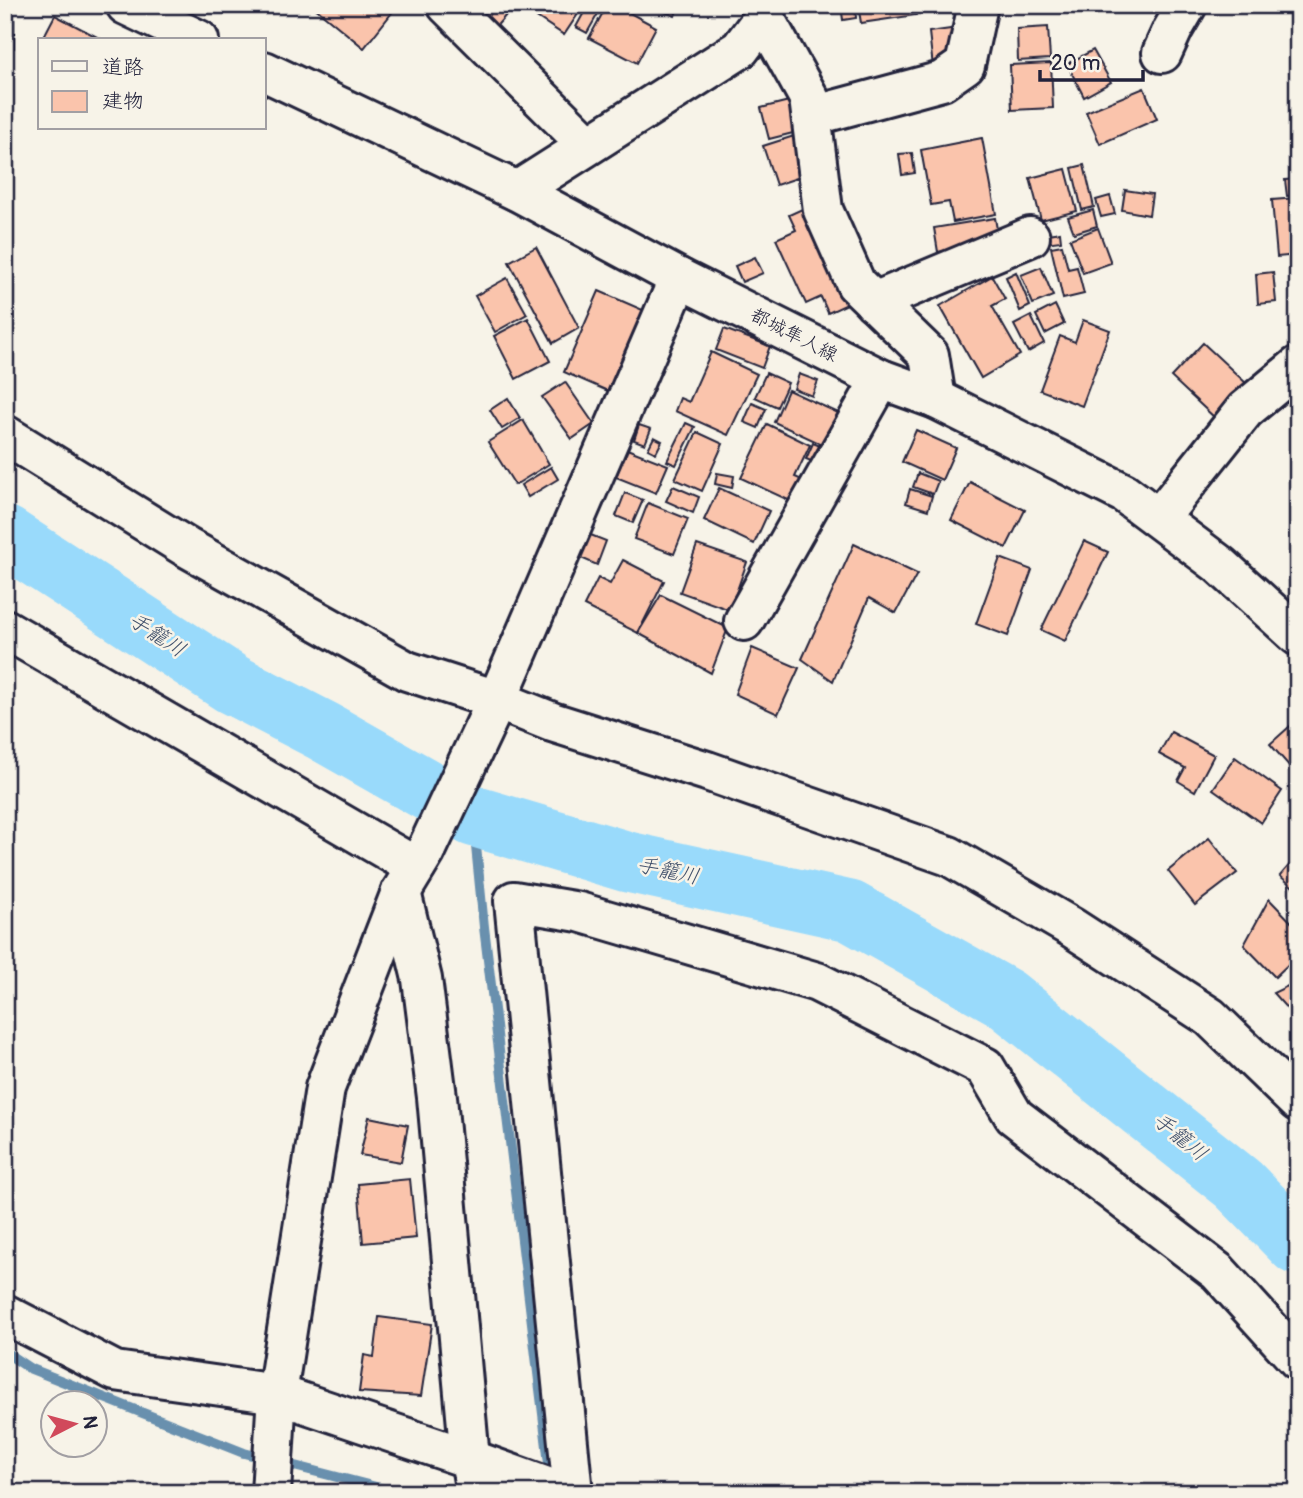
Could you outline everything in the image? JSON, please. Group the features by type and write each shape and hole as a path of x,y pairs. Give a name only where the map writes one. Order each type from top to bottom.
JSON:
{"street":[{"path":"126,5 195,38"},
{"path":"447,5 588,145"},
{"path":"812,116 942,81 965,65 978,5"},
{"path":"1163,53 1172,29 1187,5"},
{"path":"517,191 740,49 765,11 809,98 823,210 856,284 929,355 936,399"},
{"name":"都城隼人線","path":"266,72 517,191 679,278 881,379 936,399 1124,493 1220,565 1298,636"},
{"path":"874,302 1030,237"},
{"path":"271,1488 277,1394 325,1087 414,870 476,747 679,278"},
{"path":"1159,518 1245,410 1298,366"},
{"path":"744,621 881,379"},
{"path":"5,435 186,547 407,671 497,700 552,722 707,771 949,856 1071,927 1210,1017 1298,1102"},
{"path":"5,629 414,870"},
{"path":"414,870 422,979 438,1097 474,1480"},
{"path":"573,1493 514,901 579,912 817,982 985,1067 1014,1116 1218,1272 1298,1360"},
{"path":"5,1314 115,1371 277,1394 474,1480 526,1479 564,1493"}],"building":[{"path":"398,5 364,48 314,7"},
{"path":"479,5 514,6 493,30 473,12"},
{"path":"525,5 584,5 564,35 523,8"},
{"path":"588,5 603,5 587,33 576,27"},
{"path":"607,5 615,5 656,27 637,63 589,38"},
{"path":"646,5 679,5 675,16"},
{"path":"841,5 855,5 856,18 843,20"},
{"path":"858,5 915,5 916,15 861,23"},
{"path":"55,15 99,38 43,38"},
{"path":"5,17 14,18 14,48 5,48"},
{"path":"1048,27 1050,59 1018,61 1017,29"},
{"path":"958,28 962,64 933,67 929,32"},
{"path":"1093,50 1111,82 1084,97 1067,64"},
{"path":"1051,63 1053,108 1012,110 1010,65"},
{"path":"1144,88 1157,119 1100,144 1086,112"},
{"path":"789,101 797,132 769,139 761,108"},
{"path":"794,136 806,175 776,185 763,146"},
{"path":"982,138 996,214 953,222 949,202 931,205 921,150"},
{"path":"912,153 915,173 902,175 899,154"},
{"path":"1084,165 1094,207 1082,210 1072,168"},
{"path":"1066,169 1077,211 1041,220 1030,178"},
{"path":"1298,179 1298,195 1287,196 1285,180"},
{"path":"1125,190 1152,194 1149,215 1122,210"},
{"path":"1110,196 1115,214 1101,217 1096,200"},
{"path":"1298,198 1298,255 1277,257 1272,200"},
{"path":"813,204 856,300 828,313 821,297 806,304 776,239 796,230 789,215"},
{"path":"1093,210 1097,226 1074,233 1068,217"},
{"path":"995,218 999,241 938,252 934,228"},
{"path":"1098,228 1111,263 1083,273 1070,239"},
{"path":"1060,232 1061,241 1045,243 1044,235"},
{"path":"1062,245 1068,269 1077,267 1084,294 1063,299 1051,247"},
{"path":"536,247 579,328 553,343 509,262"},
{"path":"755,257 763,273 742,282 735,266"},
{"path":"1041,267 1053,296 1033,304 1021,275"},
{"path":"1016,272 1030,306 1020,311 1006,277"},
{"path":"1273,272 1276,302 1258,304 1256,274"},
{"path":"992,276 1005,299 992,306 1020,355 981,378 940,306"},
{"path":"507,278 527,314 495,332 475,296"},
{"path":"599,291 645,311 610,392 564,372"},
{"path":"1055,305 1064,324 1045,334 1036,315"},
{"path":"1031,316 1044,343 1028,352 1014,325"},
{"path":"528,318 550,361 516,379 494,336"},
{"path":"1083,320 1110,330 1082,406 1040,390 1060,336 1075,342"},
{"path":"724,329 770,346 762,368 716,350"},
{"path":"1203,343 1247,384 1215,418 1171,377"},
{"path":"711,352 757,374 728,435 675,411 680,398 689,402"},
{"path":"766,373 788,383 777,407 755,397"},
{"path":"799,374 818,381 812,396 794,389"},
{"path":"565,382 594,424 572,439 542,397"},
{"path":"788,390 845,416 830,448 774,422"},
{"path":"508,398 520,418 502,429 490,410"},
{"path":"752,403 766,409 758,428 744,422"},
{"path":"523,420 549,464 515,485 488,442"},
{"path":"686,423 695,427 676,465 667,461"},
{"path":"767,424 810,445 795,477 809,483 799,505 741,478"},
{"path":"639,425 651,429 645,444 634,440"},
{"path":"916,430 956,448 942,480 902,462"},
{"path":"697,432 723,444 702,491 675,479"},
{"path":"654,437 662,441 656,453 648,449"},
{"path":"813,443 830,450 823,466 806,459"},
{"path":"627,449 668,465 656,493 616,477"},
{"path":"551,467 558,479 528,497 521,485"},
{"path":"717,473 734,476 732,488 715,484"},
{"path":"918,473 938,481 933,494 913,487"},
{"path":"970,482 1025,510 1006,548 951,520"},
{"path":"673,486 699,497 693,513 666,501"},
{"path":"719,488 769,511 754,544 704,520"},
{"path":"910,489 932,496 928,510 906,503"},
{"path":"625,493 643,500 633,523 616,516"},
{"path":"648,503 688,519 674,554 634,539"},
{"path":"583,532 606,541 597,565 574,555"},
{"path":"1084,541 1108,552 1065,641 1041,630"},
{"path":"854,544 917,574 896,613 869,598 833,681 802,659"},
{"path":"697,545 747,562 730,610 680,592"},
{"path":"1000,558 1032,570 1008,636 976,624"},
{"path":"623,560 664,581 638,633 584,606 598,578 610,584"},
{"path":"661,595 728,628 711,673 638,633"},
{"path":"752,648 799,668 778,714 735,694"},
{"path":"1298,719 1298,776 1270,744"},
{"path":"1171,732 1214,755 1195,791 1178,781 1185,768 1159,754"},
{"path":"1235,757 1282,791 1261,823 1213,789"},
{"path":"1209,838 1237,873 1195,905 1168,871"},
{"path":"1298,855 1298,891 1280,876"},
{"path":"1269,899 1298,929 1298,955 1275,977 1244,945"},
{"path":"1298,981 1298,1021 1273,993"},
{"path":"369,1117 408,1125 401,1162 360,1155"},
{"path":"410,1179 416,1238 363,1243 358,1184"},
{"path":"379,1317 432,1324 421,1396 359,1392 364,1355 374,1357"}],"waterway":[{"name":"手籠川","path":"5,536 232,684 323,731 473,816 628,862 850,911 1005,998 1238,1184 1298,1245"},
{"path":"473,816 551,1480"},
{"path":"5,1352 29,1368 244,1453 399,1493"}]}
